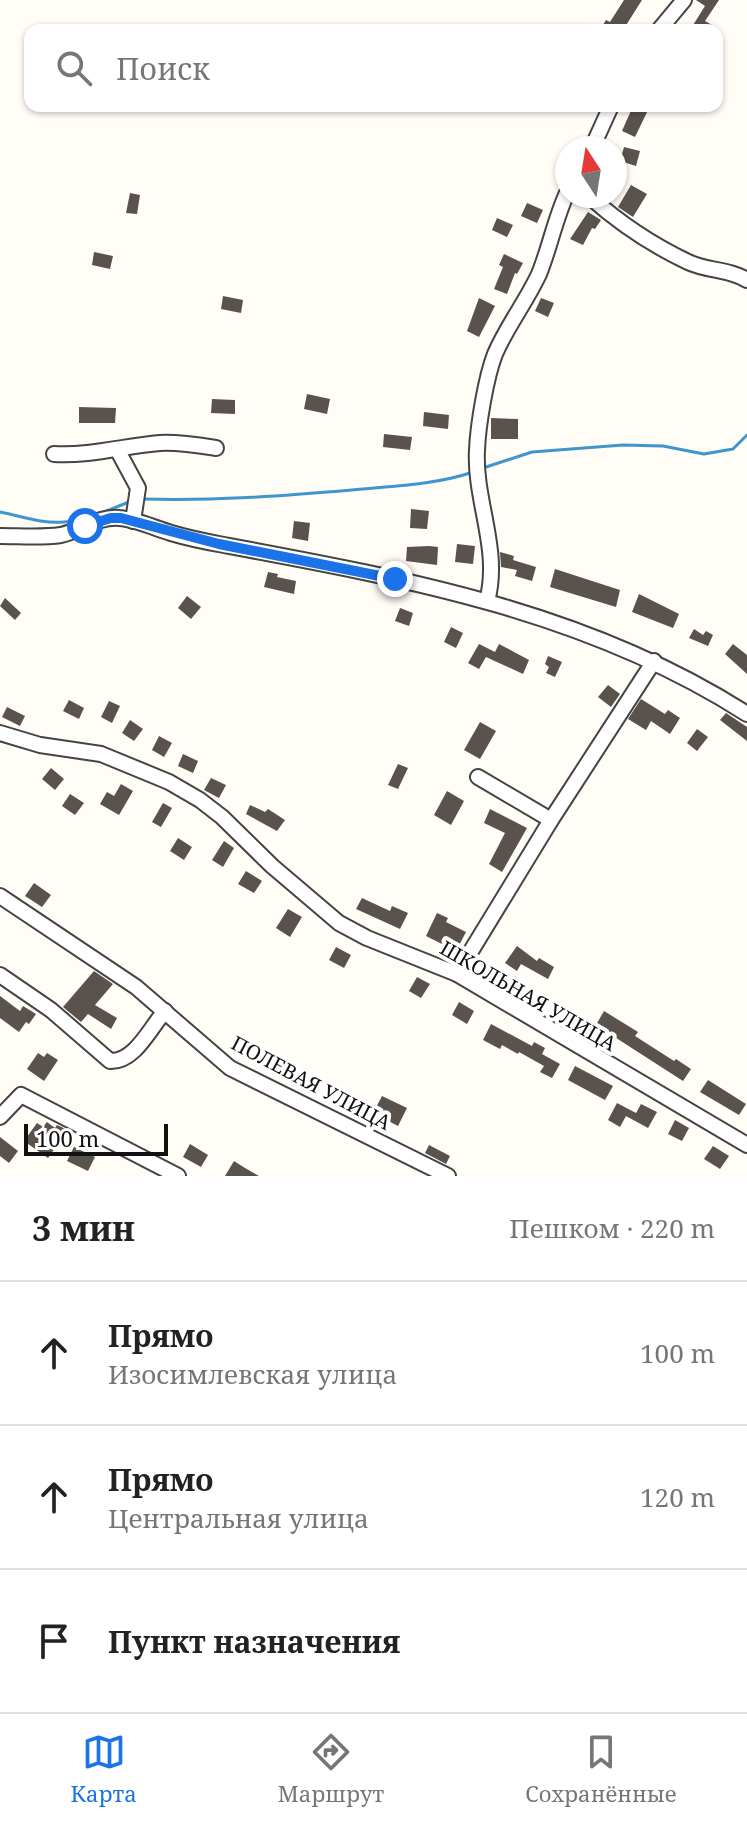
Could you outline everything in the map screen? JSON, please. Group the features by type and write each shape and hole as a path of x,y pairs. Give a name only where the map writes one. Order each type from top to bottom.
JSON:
{"street":[{"path":"664,24 684,0"},
{"path":"597,136 608,112"},
{"path":"487,601 491,588 491,559 476,464 478,432 490,371 499,346 529,294 547,254 562,208"},
{"path":"605,208 637,233 688,262 747,280"},
{"path":"54,454 118,451 160,443 216,448"},
{"path":"118,451 138,488 133,521"},
{"path":"0,550 0,536 60,535 111,518 219,544 325,563 487,601 575,628 654,661 747,714"},
{"path":"457,974 551,820 654,661"},
{"name":"ШКОЛЬНАЯ УЛИЦА","path":"0,733 40,745 101,754 169,782 222,817 272,866 339,923 367,938 457,974 747,1145"},
{"path":"478,777 551,820"},
{"name":"ПОЛЕВАЯ УЛИЦА","path":"6,900 136,987 230,1068 448,1176"},
{"path":"0,975 33,996 110,1061 121,1061 132,1053 165,1011"},
{"path":"0,1117 21,1095 178,1176"}],"building":[{"path":"624,0 642,0 627,24 604,24 606,20 610,22"},
{"path":"696,0 719,0 705,21 710,24 694,24 705,6"},
{"path":"630,112 647,112 635,137 622,131"},
{"path":"627,148 640,151 636,166 627,163"},
{"path":"631,185 647,194 633,217 620,208 627,208 627,192"},
{"path":"130,193 140,195 137,214 126,213"},
{"path":"527,203 543,210 537,223 521,216"},
{"path":"588,212 601,220 595,229 592,228 583,245 570,239"},
{"path":"497,218 513,225 507,237 492,230"},
{"path":"94,252 113,256 110,269 92,265"},
{"path":"504,254 523,263 515,273 507,294 494,289 503,267 499,265"},
{"path":"223,296 243,300 241,313 221,309"},
{"path":"479,298 495,306 479,337 467,331"},
{"path":"541,298 554,303 548,317 535,311"},
{"path":"307,394 330,399 327,414 304,409"},
{"path":"212,399 235,400 235,414 211,413"},
{"path":"79,407 116,408 115,423 79,423"},
{"path":"424,412 449,415 448,429 423,426"},
{"path":"491,418 518,419 518,439 491,439"},
{"path":"384,434 412,437 410,450 383,447"},
{"path":"411,509 429,511 427,529 410,528"},
{"path":"294,521 310,523 308,541 292,538"},
{"path":"457,544 475,546 473,564 455,562"},
{"path":"407,547 438,547 437,565 406,561"},
{"path":"500,552 536,567 532,581 515,576 517,570 501,567"},
{"path":"555,569 620,590 616,607 550,587"},
{"path":"268,572 296,581 294,594 264,587"},
{"path":"639,594 679,614 673,628 632,612"},
{"path":"187,596 201,607 191,619 178,608"},
{"path":"5,598 21,613 15,620 0,606"},
{"path":"400,608 413,613 409,626 395,621"},
{"path":"451,627 463,633 456,648 444,642"},
{"path":"694,629 703,635 706,631 713,635 708,646 689,638"},
{"path":"479,644 495,652 499,644 529,660 523,674 486,657 479,669 468,663"},
{"path":"733,644 747,655 747,674 725,654"},
{"path":"548,656 562,662 555,677 546,673"},
{"path":"608,685 620,694 611,707 598,697"},
{"path":"641,699 665,714 668,710 680,718 670,734 651,721 646,730 628,719"},
{"path":"69,700 84,708 79,719 63,711"},
{"path":"109,701 120,706 112,723 101,717"},
{"path":"7,707 25,716 20,726 2,717"},
{"path":"726,713 747,727 747,741 720,720"},
{"path":"130,720 143,729 134,741 122,733"},
{"path":"480,722 496,731 480,759 464,750"},
{"path":"697,729 708,737 697,751 687,743"},
{"path":"159,736 172,743 164,757 152,750"},
{"path":"183,754 198,761 193,773 178,766"},
{"path":"398,764 408,768 398,789 388,785"},
{"path":"51,768 64,779 55,790 42,779"},
{"path":"211,778 226,785 219,798 204,790"},
{"path":"121,784 133,791 119,815 100,804 107,792 114,796"},
{"path":"447,791 464,801 451,825 434,815"},
{"path":"70,794 84,803 75,815 62,806"},
{"path":"163,803 172,808 161,827 152,822"},
{"path":"250,805 265,812 268,809 285,820 277,831 246,814"},
{"path":"490,809 527,828 502,872 489,864 505,833 484,823"},
{"path":"178,838 192,847 184,860 170,851"},
{"path":"224,841 234,848 223,867 212,860"},
{"path":"246,871 262,881 254,893 238,884"},
{"path":"34,883 51,895 42,907 25,896"},
{"path":"362,898 390,911 392,906 408,913 400,929 356,909"},
{"path":"288,909 302,917 290,937 276,928"},
{"path":"437,913 448,918 446,922 466,932 456,951 426,936"},
{"path":"517,946 537,961 539,958 554,967 548,979 521,964 517,971 505,963"},
{"path":"336,947 351,955 344,968 329,960"},
{"path":"94,971 113,984 95,1005 117,1018 111,1029 88,1014 81,1022 63,1007"},
{"path":"417,977 430,984 421,998 409,991"},
{"path":"0,996 20,1011 23,1006 36,1014 19,1032 0,1018"},
{"path":"459,1002 474,1011 467,1024 452,1015"},
{"path":"604,1011 638,1032 635,1036 691,1069 683,1081 596,1025"},
{"path":"491,1024 532,1046 534,1042 545,1048 542,1054 560,1064 552,1078 540,1072 544,1066 519,1052 502,1045 500,1049 483,1040"},
{"path":"38,1053 44,1057 47,1053 58,1060 44,1081 27,1069"},
{"path":"575,1066 613,1086 605,1100 568,1080"},
{"path":"708,1080 746,1104 739,1115 700,1092"},
{"path":"382,1096 407,1108 398,1126 373,1113"},
{"path":"617,1103 636,1113 641,1104 657,1112 648,1128 626,1116 620,1127 608,1120"},
{"path":"675,1120 689,1128 682,1141 668,1134"},
{"path":"47,1122 55,1128 57,1125 68,1130 48,1158 24,1141 37,1123 43,1127"},
{"path":"0,1137 18,1151 9,1163 0,1156"},
{"path":"190,1144 208,1155 201,1167 183,1157"},
{"path":"429,1145 450,1156 446,1164 425,1153"},
{"path":"713,1146 729,1156 720,1169 704,1159"},
{"path":"74,1147 95,1157 88,1171 67,1161"},
{"path":"234,1161 245,1168 259,1176 225,1176"}],"waterway":[{"path":"480,469 532,452 623,445 663,446 704,454 733,449 747,435"},
{"path":"143,499 221,499 326,492 429,482 473,472"},
{"path":"0,512 40,521 64,522 90,517 132,501"}],"route":[{"path":"85,526 100,520 121,518 174,534 395,579"}]}
